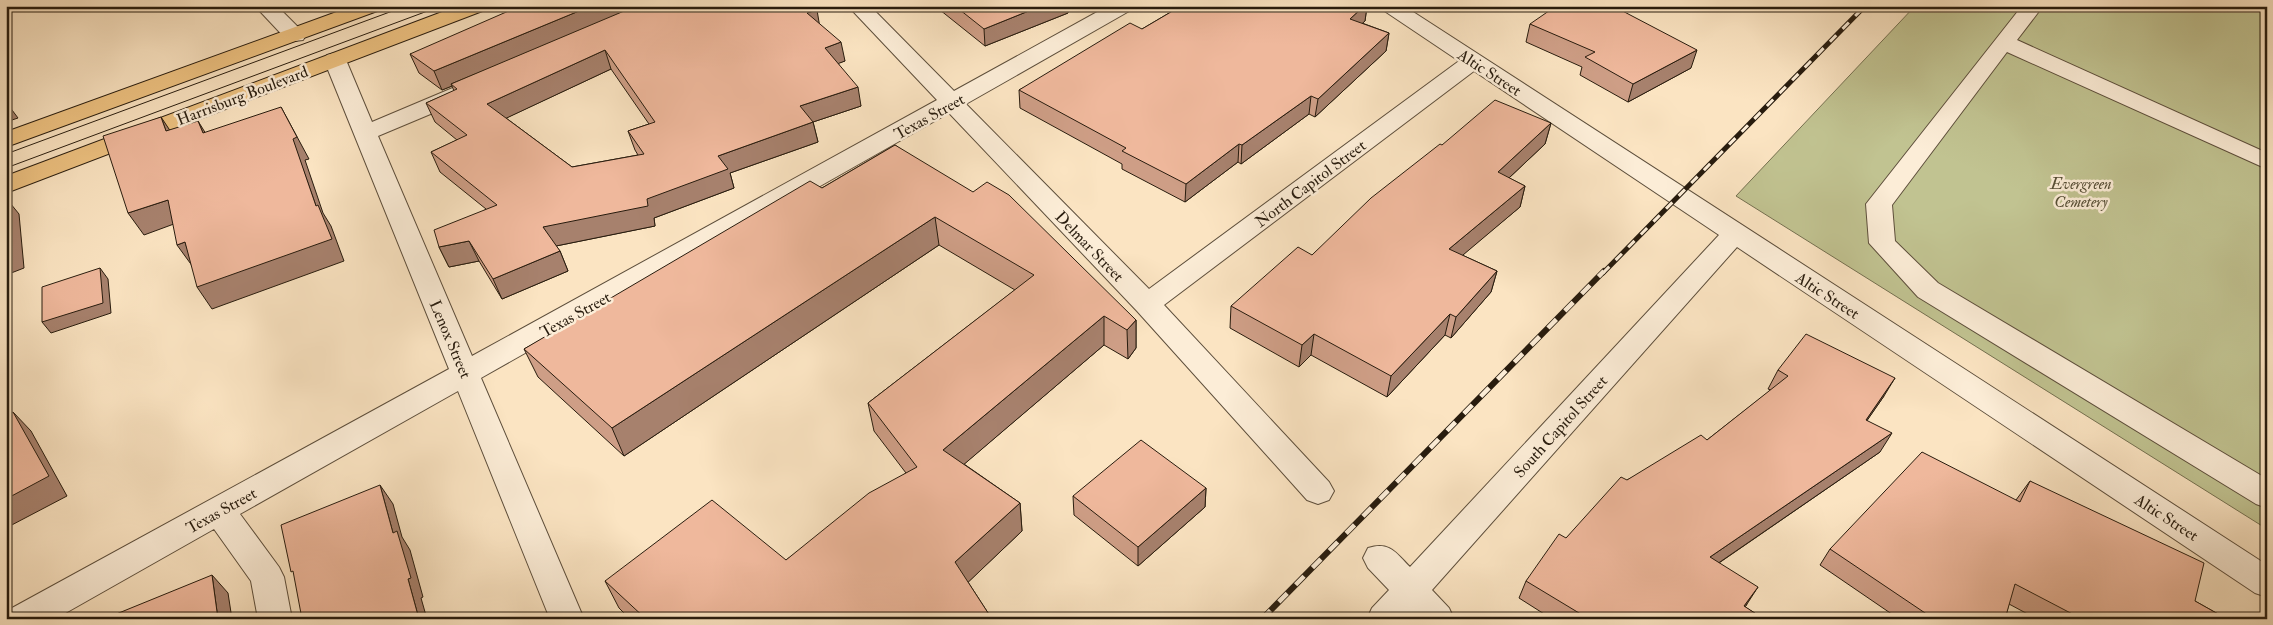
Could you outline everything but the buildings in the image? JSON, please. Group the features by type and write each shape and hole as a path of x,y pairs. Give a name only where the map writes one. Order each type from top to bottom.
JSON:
{"main road":[{"path":"6,140 373,6"},
{"name":"Harrisburg Boulevard","path":"6,185 478,6"}],"street":[{"path":"265,6 295,35"},
{"name":"Delmar Street","path":"858,6 1147,304 1318,491"},
{"name":"Texas Street","path":"24,619 1124,6"},
{"name":"Altic Street","path":"1390,6 2267,583"},
{"path":"2033,6 1879,204 1882,243 1928,290 2267,495"},
{"path":"2004,42 2267,162"},
{"name":"Lenox Street","path":"335,60 568,619"},
{"name":"North Capitol Street","path":"1147,304 1473,61"},
{"path":"365,133 483,83"},
{"name":"South Capitol Street","path":"1384,619 1735,234"},
{"path":"219,511 267,577 275,619"},
{"path":"1380,558 1437,619"}],"green space":[{"name":"Evergreen Cemetery","path":"1915,6 2267,6 2267,529 1736,196"}],"tram line":[{"path":"6,154 406,6"},
{"path":"6,168 441,6"}],"railway":[{"path":"1603,273 1865,6"},
{"path":"1262,619 1604,271"}]}
